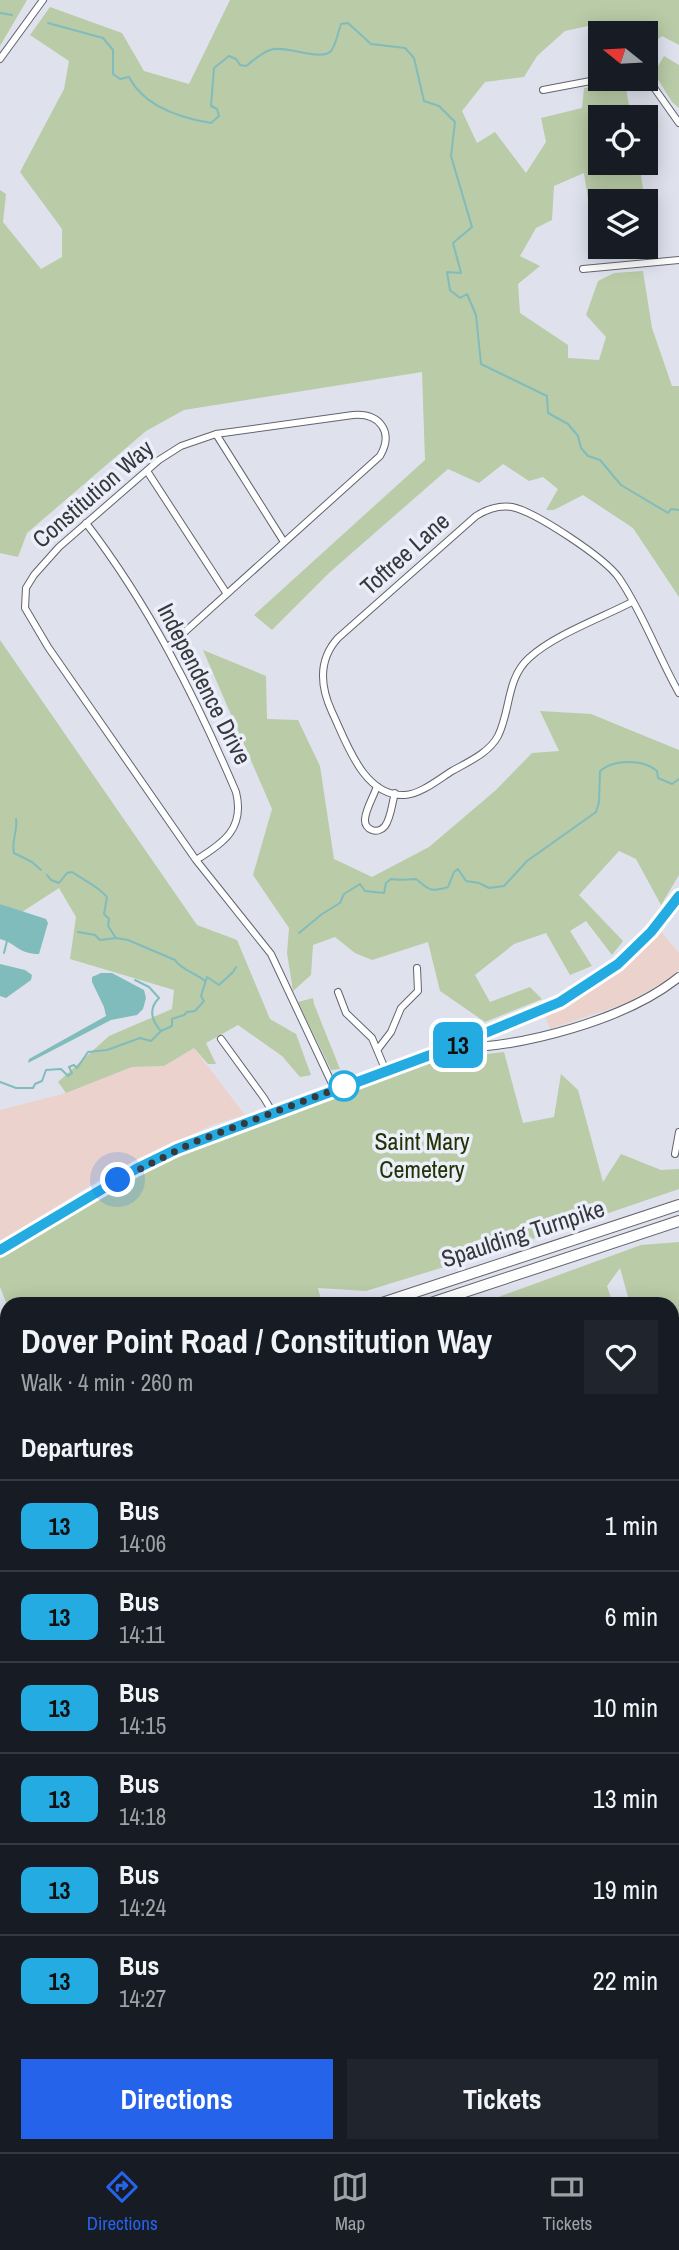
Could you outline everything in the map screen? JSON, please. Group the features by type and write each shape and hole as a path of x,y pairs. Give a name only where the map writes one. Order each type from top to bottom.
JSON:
{"highway":[{"name":"Spaulding Turnpike","path":"400,1297 679,1205"},
{"name":"Spaulding Turnpike","path":"449,1297 679,1221"}],"main road":[{"path":"0,1250 146,1164 192,1143 449,1048 543,1010 588,986 618,964 643,941 679,896"},
{"path":"449,1048 482,1048 595,1021 624,1009 679,977"}],"street":[{"path":"0,59 43,0"},
{"path":"543,90 588,81"},
{"path":"656,91 679,123"},
{"path":"583,269 679,260"},
{"name":"Constitution Way","path":"168,647 380,456 386,442 385,430 376,419 362,414 216,434 181,446 147,471 51,555 26,588 25,608 48,647 196,860 271,954 335,1090"},
{"path":"216,434 284,542"},
{"path":"147,471 227,594"},
{"name":"Toftree Lane","path":"377,786 366,776 358,763 327,701 322,679 326,657 338,638 476,516 497,507 526,512 610,566 619,578 679,693"},
{"name":"Independence Drive","path":"86,523 168,647 232,781 238,800 238,816 231,832 219,846 196,860"},
{"path":"395,793 385,827 372,831 365,819 377,786 395,793 410,793 430,785 488,748 498,737 511,684 528,659 632,602"},
{"path":"379,1049 391,1032 401,1008 418,991 417,968"},
{"path":"338,992 346,1013 372,1038 379,1049 386,1070"},
{"path":"221,1039 273,1113"},
{"path":"675,1154 679,1132"}],"shaded area":[{"path":"0,904 46,919 48,923 39,954 22,951 0,939"},
{"path":"660,930 679,953 679,970 668,980 624,1004 550,1029 545,1015 612,975"},
{"path":"0,964 25,970 32,975 31,980 6,998 0,996"},
{"path":"101,973 112,973 144,990 146,998 143,1009 137,1015 111,1020 28,1063 29,1059 106,1016 92,982 92,977"},
{"path":"194,1048 245,1115 212,1125 107,1175 0,1242 0,1110 66,1093 132,1067 164,1066"}],"green space":[{"path":"0,0 27,0 0,46"},
{"path":"230,0 679,0 679,45 662,36 658,39 658,21 588,21 588,26 565,31 537,56 524,77 485,82 462,111 477,143 495,132 526,173 546,142 541,118 582,108 584,88 588,88 588,91 626,91 629,105 588,105 588,175 641,175 643,189 588,189 588,199 584,173 554,186 552,220 536,228 520,256 540,266 518,284 520,313 568,345 568,358 599,360 606,337 586,315 598,281 614,273 643,271 652,328 672,386 679,386 679,597 633,528 583,495 554,510 546,510 558,489 543,477 529,481 503,464 479,483 448,469 330,572 272,630 254,615 425,460 422,372 184,410 146,431 27,533 18,557 0,553 0,190 6,194 3,222 41,269 62,257 62,229 20,172 64,89 69,61 30,35 50,7 122,33 144,71 189,84"},
{"path":"664,56 679,65 679,108 658,79 658,66"},
{"path":"0,640 197,925 237,940 270,1019 296,1034 311,1075 300,1077 282,1056 238,1025 206,1043 216,1064 208,1064 194,1048 164,1066 132,1067 66,1093 58,1082 109,1036 172,1009 174,990 70,959 76,917 59,888 22,912 0,904"},
{"path":"203,650 266,676 267,719 298,720 320,766 334,859 372,877 429,847 496,790 532,753 559,751 540,711 591,714 679,750 679,875 661,905 636,859 619,851 579,895 623,941 612,955 586,921 570,931 592,966 570,975 546,933 514,944 475,975 490,1002 530,987 542,999 485,1022 440,991 428,942 372,960 355,953 335,937 313,945 311,975 293,991 287,953 289,928 253,875 272,809"},
{"path":"313,998 340,1069 331,1070 298,1002"},
{"name":"Saint Mary Cemetery","path":"504,1052 523,1123 554,1117 561,1074 578,1090 603,1182 621,1154 661,1170 679,1169 679,1189 506,1248 366,1291 318,1288 320,1297 4,1297 0,1287 0,1255 120,1183 188,1150 396,1073 445,1059"},
{"path":"679,1242 679,1297 628,1297 620,1268 607,1286 611,1297 498,1297 641,1245"}],"waterway":[{"path":"0,13 12,15"},
{"path":"48,23 103,38 113,50 113,74 120,79 129,77 144,96 164,109 211,123 219,116 217,109 211,106 214,68 229,56 236,59 240,65 246,66 263,53 276,49 326,54 333,48 341,24 348,23 371,44 405,48 414,58 424,101 439,106 455,122 451,156 472,227 453,243 461,273 447,272 450,290 460,298 467,294 476,315 481,364 547,396 548,413 568,424 578,436 581,448 588,456 600,460 621,485 668,513 671,509 679,510"},
{"path":"299,933 340,903 344,894 360,884 365,891 384,893 386,883 391,879 416,879 427,888 437,890 448,887 458,869 466,881 489,888 504,886 527,861 596,812 600,771 613,764 644,764 657,771 658,778 672,784 679,779"},
{"path":"16,819 14,853 41,870"},
{"path":"47,875 59,883 67,873 72,872 96,887 107,897 104,914 109,919 108,926 116,938 128,940 175,960 205,981"},
{"path":"78,932 95,935 100,940 116,938"},
{"path":"4,953 7,941"},
{"path":"0,1082 16,1088 33,1088 42,1081 46,1070 61,1069 68,1076 72,1073 69,1067 74,1065 77,1068 88,1052 107,1050 140,1038 151,1041 161,1031 172,1026 172,1019 195,1011 204,1001 201,996 207,977 219,985 236,967"},
{"path":"135,980 149,987 159,998 153,1006 152,1015 161,1031"}],"bus line":[{"name":"13","path":"0,1250 136,1169 177,1149 520,1021 560,1002 618,964 643,941 679,896"}],"route":[{"path":"118,1180 192,1143 344,1086"}]}
